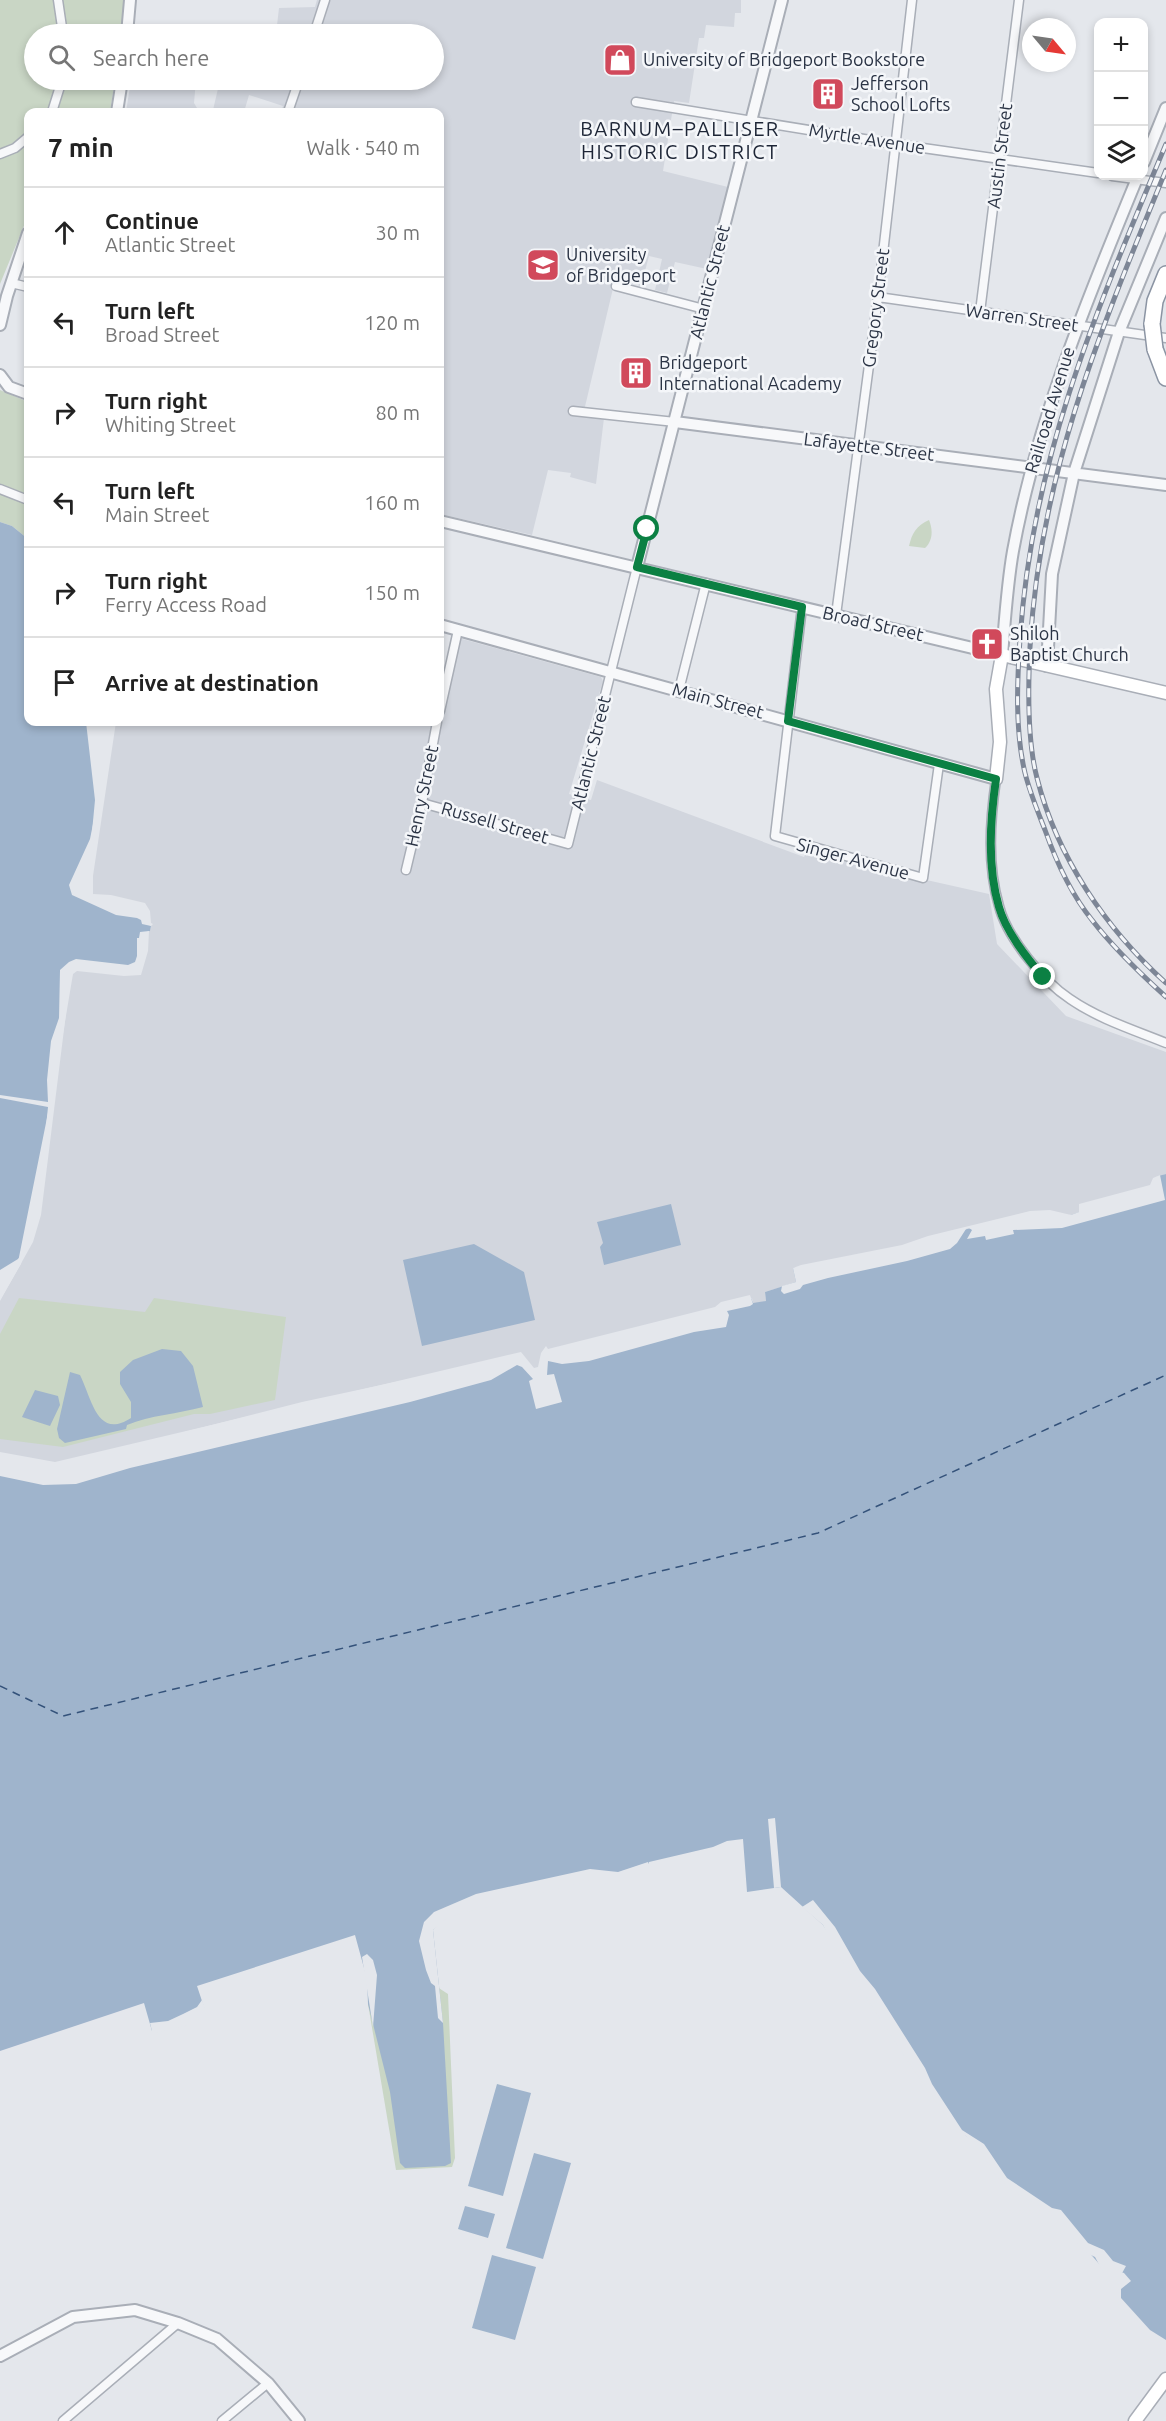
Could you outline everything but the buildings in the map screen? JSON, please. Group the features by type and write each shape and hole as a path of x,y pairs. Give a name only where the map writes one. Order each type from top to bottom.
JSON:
{"highway":[{"path":"1166,274 1155,301 1152,324 1160,344 1166,378"}],"main road":[{"name":"Broad Street","path":"1002,655 1166,693"},
{"path":"996,779 1000,742 996,689 1002,655"},
{"path":"1135,2421 1146,2415 1165,2380"}],"street":[{"path":"58,0 62,24"},
{"path":"128,24 130,0"},
{"path":"317,24 325,0"},
{"name":"Atlantic Street","path":"568,844 782,0"},
{"name":"Gregory Street","path":"836,615 878,297 912,0"},
{"name":"Austin Street","path":"980,312 1019,0"},
{"path":"53,108 59,90"},
{"path":"118,108 120,90"},
{"path":"289,108 296,90"},
{"name":"Myrtle Avenue","path":"636,102 895,144 1094,172"},
{"path":"1148,150 1166,108"},
{"path":"0,154 15,148 24,140"},
{"path":"1148,179 1166,183"},
{"name":"Railroad Avenue","path":"1002,655 1012,552 1031,467 1077,325 1136,180"},
{"path":"1047,666 1052,574 1074,473 1119,332 1166,218"},
{"path":"0,325 24,245"},
{"path":"11,283 24,286"},
{"path":"616,286 704,309"},
{"name":"Warren Street","path":"878,297 1077,325 1119,332 1160,344"},
{"path":"0,375 9,387 24,393"},
{"name":"Lafayette Street","path":"573,411 1166,485"},
{"path":"0,489 24,498"},
{"name":"Broad Street","path":"444,522 1002,655"},
{"path":"679,690 706,583"},
{"path":"788,721 802,607"},
{"name":"Main Street","path":"444,626 996,779"},
{"path":"444,693 458,630"},
{"name":"Singer Avenue","path":"788,721 775,836 923,878 939,764"},
{"name":"Henry Street","path":"406,870 422,803 436,726"},
{"path":"996,779 991,851 995,886 999,909 1022,950 1043,977 1070,999 1098,1015 1166,1043"},
{"name":"Russell Street","path":"422,803 568,844"},
{"path":"0,2356 73,2317 135,2310 178,2323 218,2340 268,2383 299,2421"},
{"path":"63,2421 178,2323"},
{"path":"222,2421 268,2383"}],"shaded area":[{"name":"University of Bridgeport","path":"317,0 741,0 741,13 735,13 734,27 706,25 704,38 699,38 689,103 674,101 663,171 728,187 707,269 675,262 667,293 655,290 662,259 649,256 641,286 615,280 583,415 604,418 596,484 570,477 571,473 548,470 532,535 444,515 444,108 282,108 283,106 249,95 245,108 213,108 218,90 444,90 444,24 277,24 279,8 315,7"},
{"name":"University of Bridgeport","path":"129,90 195,90 194,103 197,108 127,108"},
{"path":"455,637 601,677 603,681 569,794 591,800 597,780 804,857 806,853 989,894 997,944 1066,1016 1166,1052 1166,1174 1158,1176 1151,1188 1083,1214 1010,1219 929,1238 903,1248 793,1268 797,1282 765,1292 766,1301 753,1304 752,1298 533,1371 522,1355 302,1402 55,1465 0,1454 0,1301 33,1242 41,1215 71,973 150,931 151,926 90,896 115,726 444,726 444,691"}],"green space":[{"path":"0,0 124,0 122,24 24,24 24,90 113,90 111,108 24,108 24,226 0,284"},
{"path":"0,390 24,400 24,536 12,526 0,522"},
{"path":"929,520 932,535 928,545 925,548 909,546 915,530"},
{"path":"19,1298 145,1312 154,1298 286,1317 275,1400 210,1414 194,1414 63,1447 0,1439 0,1334"},
{"path":"431,1983 448,1994 455,2158 452,2167 396,2170 368,2004 377,1989"}],"water":[{"path":"0,522 12,526 24,536 24,726 86,726 95,800 90,853 90,896 111,898 151,926 150,931 147,932 140,972 76,968 71,973 51,1098 18,1262 0,1297"},
{"path":"1166,1174 1166,2340 1150,2330 1121,2298 1121,2289 1131,2281 1124,2273 1101,2266 1050,2208 1010,2185 984,2150 960,2131 823,1925 781,1887 747,1892 743,1839 727,1841 713,1847 649,1862 645,1871 595,1876 446,1914 433,1930 443,2023 451,2163 445,2166 405,2168 400,2163 390,2092 368,2004 367,1979 355,1935 197,1986 205,2010 152,2031 144,2003 0,2051 0,1455 55,1465 522,1355 531,1369 540,1369 544,1354 751,1298 753,1303 766,1301 765,1292 796,1282 793,1268 903,1248 929,1238 1010,1219 1068,1216 1151,1188 1158,1176"},
{"path":"671,1204 681,1245 604,1265 600,1247 603,1243 597,1222"},
{"path":"474,1244 524,1272 535,1320 422,1346 403,1260"},
{"path":"162,1349 181,1351 193,1366 203,1407 145,1419 127,1425 126,1429 65,1443 59,1438 57,1429 70,1372 80,1375 97,1414 110,1424 120,1423 131,1418 131,1402 120,1384 120,1372 133,1360"},
{"path":"35,1390 58,1396 60,1405 50,1426 22,1417"},
{"path":"497,2084 531,2093 503,2196 468,2186"},
{"path":"534,2153 571,2163 543,2259 506,2248"},
{"path":"465,2206 495,2214 488,2238 458,2229"},
{"path":"492,2255 536,2267 515,2340 472,2328"}],"pier":[{"path":"98,799 93,853 93,894 111,895 145,903 150,911 153,924 151,926 142,924 137,918 116,915 72,895 69,885 90,839"},
{"path":"149,931 148,951 141,975 124,976 77,971 73,974 44,1146 48,1107 0,1098 0,1095 48,1102 47,1080 51,1041 59,1018 60,970 76,959 128,965 135,962 137,938 140,932"},
{"path":"1160,1175 1165,1200 1062,1228 1013,1230 1014,1234 986,1240 985,1236 967,1239 972,1230 969,1228 950,1249 828,1278 803,1285 800,1289 784,1294 781,1291 782,1286 796,1282 793,1268 801,1265 902,1245 928,1236 1030,1211 1050,1210 1071,1215 1079,1212 1079,1204 1150,1185 1153,1178"},
{"path":"23,1253 21,1264 0,1300 0,1270 18,1259"},
{"path":"750,1295 753,1304 727,1311 729,1315 726,1327 694,1332 589,1361 562,1364 548,1361 547,1375 554,1374 562,1402 536,1409 529,1381 533,1379 517,1365 491,1380 410,1402 130,1468 76,1484 43,1485 0,1476 0,1452 55,1462 521,1352 534,1368 538,1367 541,1353 546,1346 548,1349 715,1307 721,1302"},
{"path":"775,1818 781,1887 774,1888 768,1819"},
{"path":"648,1862 649,1869 646,1874 605,1884 595,1879 448,1917 433,1930 443,2023 438,2018 435,1986 431,1983 426,1970 419,1941 424,1922 434,1912 476,1894 590,1869 618,1872"},
{"path":"813,1900 835,1927 860,1971 875,1989 962,2130 984,2144 1007,2178 1052,2208 1061,2210 1088,2243 1104,2250 1113,2261 1126,2266 1121,2275 1103,2272 1095,2257 1087,2253 1048,2211 1008,2188 995,2174 981,2152 966,2136 958,2133 837,1953 823,1925 802,1907"},
{"path":"367,1954 373,1960 377,1975 373,2027 362,1957"},
{"path":"202,2000 207,2013 189,2025 154,2033 152,2031 150,2023 168,2021 197,2007"}],"ferry route":[{"path":"0,1686 63,1716 818,1533 1166,1375"}],"railway":[{"path":"1166,144 1093,325 1053,446 1038,508 1027,573 1018,672 1022,757 1027,780 1049,842 1084,910 1128,960 1166,997"},
{"path":"1166,170 1097,345 1060,461 1046,521 1036,583 1030,647 1029,696 1034,763 1057,836 1086,890 1104,915 1123,939 1166,983"}],"place":[{"name":"University of Bridgeport Bookstore","path":"620,60"},
{"name":"Jefferson School Lofts","path":"828,94"},
{"name":"University of Bridgeport","path":"543,265"},
{"name":"Bridgeport International Academy","path":"636,373"},
{"name":"Shiloh Baptist Church","path":"987,644"}],"district":[{"name":"BARNUM–PALLISER HISTORIC DISTRICT","path":"680,140"}],"route":[{"path":"647,529 637,567 802,607 788,721 996,779 991,851 999,909 1022,950 1043,977"}]}
